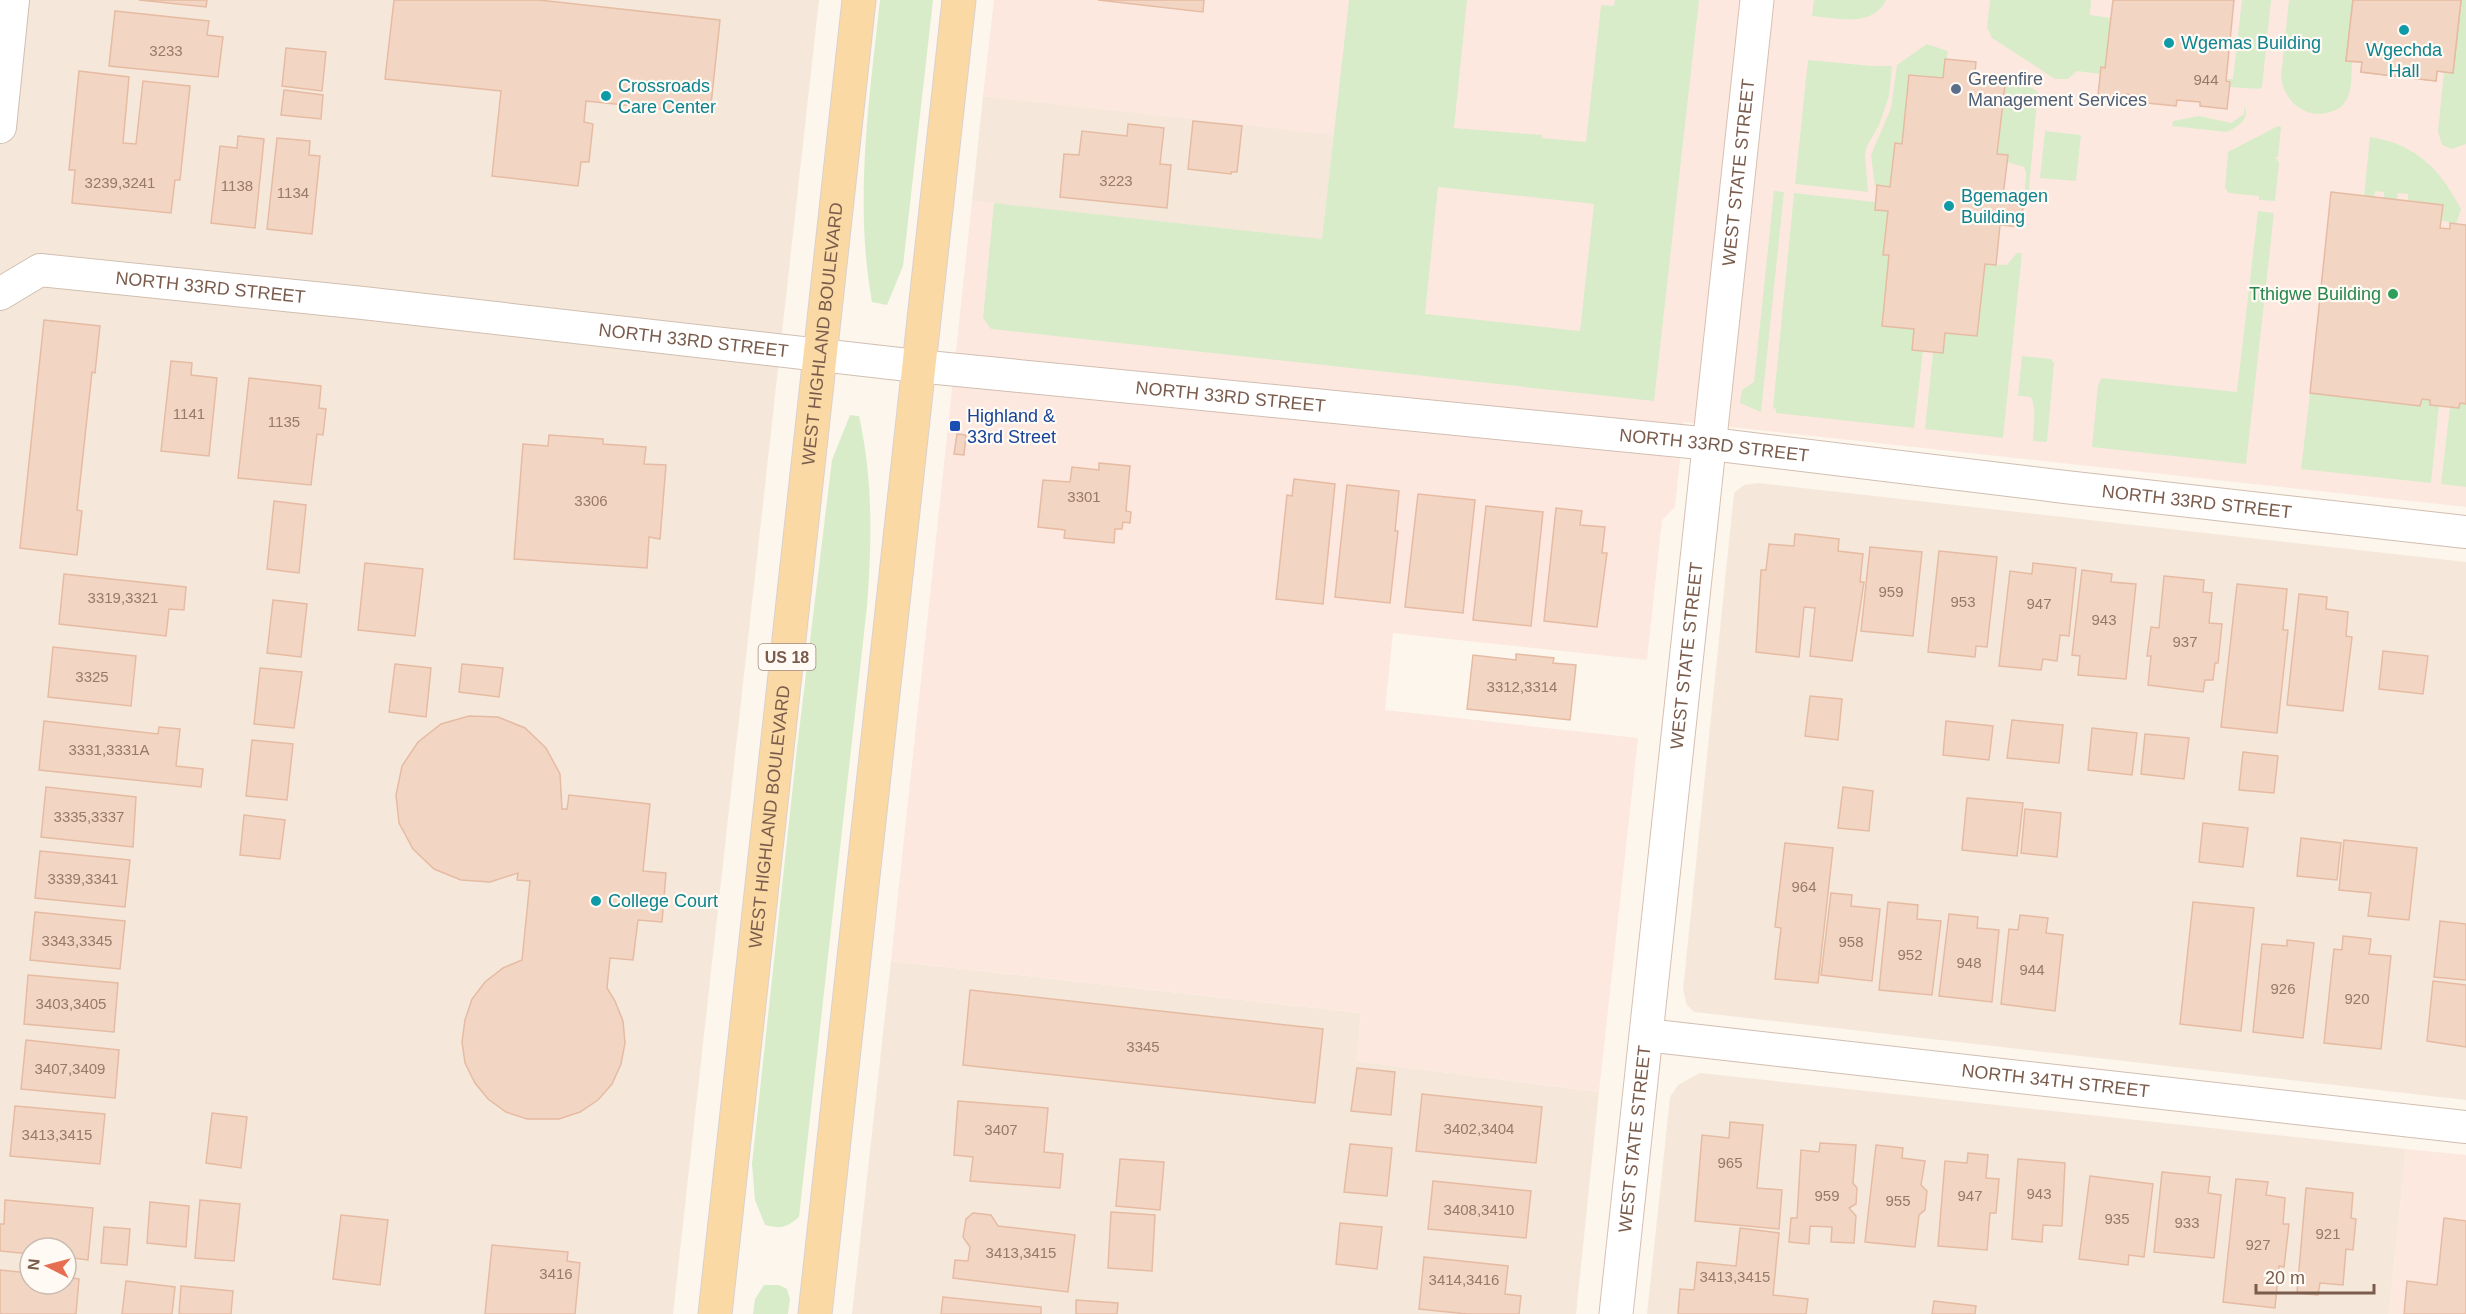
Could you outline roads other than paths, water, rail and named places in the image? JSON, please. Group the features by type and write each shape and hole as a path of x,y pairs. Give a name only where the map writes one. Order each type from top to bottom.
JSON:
{"main road":[{"name":"WEST HIGHLAND BOULEVARD","path":"715,1314 859,0"},
{"path":"815,1314 917,366 959,0"}],"street":[{"path":"0,127 13,0"},
{"name":"WEST STATE STREET","path":"1616,1314 1757,0"},
{"name":"NORTH 33RD STREET","path":"0,294 40,270 363,303 917,366 1711,444 2466,532"},
{"name":"NORTH 34TH STREET","path":"1646,1035 2466,1127"}],"place":[{"name":"Wgechda Hall","path":"2404,30"},
{"name":"Wgemas Building","path":"2169,43"},
{"name":"Greenfire Management Services","path":"1956,89"},
{"name":"Crossroads Care Center","path":"606,96"},
{"name":"Bgemagen Building","path":"1949,206"},
{"name":"Tthigwe Building","path":"2393,294"},
{"name":"Highland & 33rd Street","path":"955,426"},
{"name":"College Court","path":"596,901"}]}
